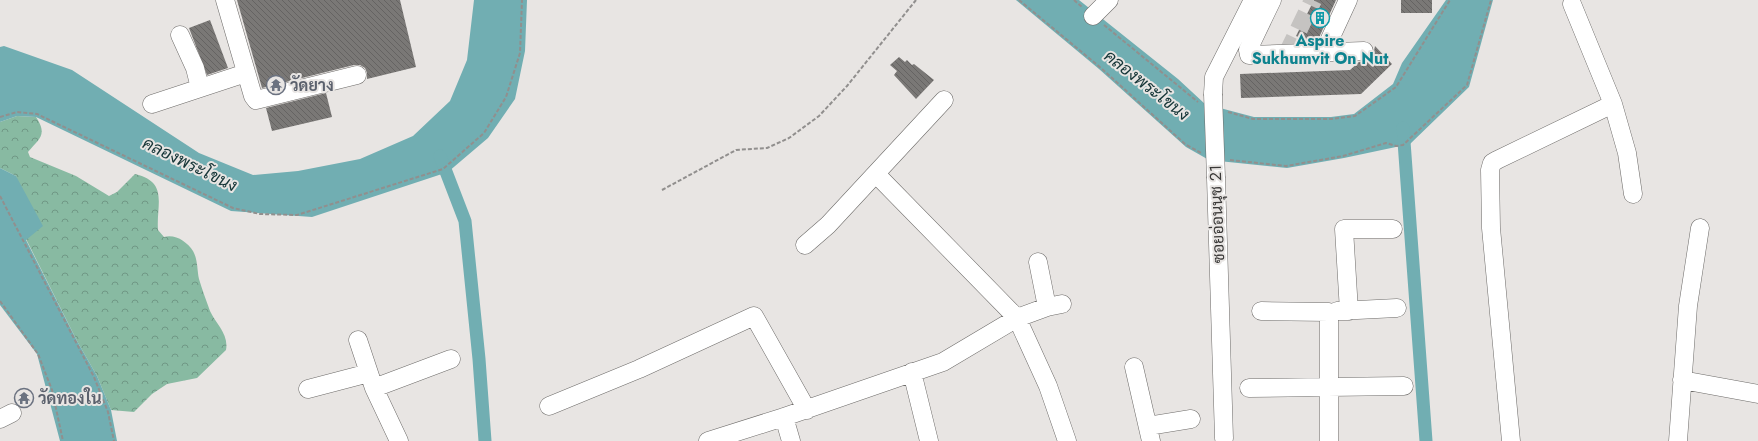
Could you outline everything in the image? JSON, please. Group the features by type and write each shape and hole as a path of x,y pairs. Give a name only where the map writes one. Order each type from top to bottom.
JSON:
{"street":[{"path":"225,0 252,96 258,100 357,75"},
{"path":"1093,16 1109,0"},
{"name":"ซอยอ่อนนุช 21","path":"1225,440 1216,178 1208,100 1214,77 1253,0"},
{"path":"1272,0 1248,50 1248,54 1364,51"},
{"path":"1324,52 1348,0"},
{"path":"1572,4 1613,104 1627,153 1633,194"},
{"path":"180,35 195,68 200,88"},
{"path":"152,104 246,73"},
{"path":"805,245 828,224 876,174 944,100"},
{"path":"1511,441 1491,228 1491,166 1497,160 1613,104"},
{"path":"876,174 1017,318 1048,386 1067,441"},
{"path":"1678,441 1688,306 1700,228"},
{"path":"1349,311 1344,229 1392,229"},
{"path":"708,441 807,410 943,362 1017,318 1054,306 1038,262"},
{"path":"1261,311 1328,312 1397,308"},
{"path":"1328,312 1329,441"},
{"path":"549,406 639,369 754,316 807,410"},
{"path":"358,340 371,381 399,441"},
{"path":"308,389 371,381 451,360"},
{"path":"1134,367 1150,434 1191,419"},
{"path":"912,372 928,441"},
{"path":"1682,380 1758,394"},
{"path":"1249,388 1404,386"},
{"path":"784,417 791,441"}],"path":[{"path":"0,117 17,112 37,114 233,208 260,214 297,215 443,169 484,133 506,97 520,53 522,0"},
{"path":"662,190 736,150 768,148 782,142 819,116 847,86 916,0"},
{"path":"1019,0 1101,68 1185,144 1203,154"},
{"path":"1074,0 1093,16 1208,100"},
{"path":"1224,111 1253,119 1331,119 1355,116 1396,87 1450,0"},
{"path":"1223,159 1286,166 1343,156 1386,143 1396,146 1403,145 1467,85 1491,0"},
{"path":"0,196 74,343 94,377 108,412 114,441"},
{"path":"0,301 38,354 52,390 64,441"}],"green space":[{"path":"17,116 36,117 40,123 42,133 39,140 28,152 30,157 76,176 109,196 117,192 135,174 146,178 153,183 157,189 159,203 158,230 164,237 168,236 181,240 191,248 195,254 201,287 210,311 226,339 226,350 197,378 167,384 152,394 134,412 111,410 97,376 77,341 26,239 16,176 0,168 0,122"}],"water":[{"name":"คลองพระโขนง","path":"474,0 527,0 525,51 515,99 488,138 448,172 312,217 231,211 36,117 17,116 0,122 0,47 4,46 72,70 199,153 253,175 298,171 360,159 413,136 450,101 467,60"},
{"name":"คลองพระโขนง","path":"1016,0 1079,0 1178,79 1205,104 1254,117 1331,117 1354,114 1393,84 1402,63 1446,0 1493,0 1469,87 1410,144 1287,168 1209,160 1186,147 1099,69"},
{"path":"0,168 16,176 43,226 26,240 77,341 97,376 111,410 117,441 60,441 37,354 0,305"}],"building":[{"path":"237,0 400,0 416,67 367,79 365,68 360,65 354,65 262,88"},
{"name":"Aspire Sukhumvit On Nut","path":"1314,0 1336,0 1317,42 1310,42 1296,36"},
{"path":"1401,0 1432,0 1432,13 1401,13"},
{"path":"210,20 228,68 207,75 189,28"},
{"path":"1375,46 1392,64 1361,94 1241,98 1240,74 1350,70 1359,62 1370,60 1373,56"},
{"path":"899,57 905,62 907,60 912,65 914,64 934,80 916,99 894,75 897,71 890,65"},
{"path":"326,93 332,117 272,131 266,108"}],"waterway":[{"path":"1403,128 1426,441"},
{"path":"440,156 465,221 479,359 485,441"}],"tunnel":[{"path":"1287,54 1313,0"}],"place":[{"name":"Aspire Sukhumvit On Nut","path":"1320,18"},
{"name":"วัดยาง","path":"276,85"},
{"name":"วัดทองใน","path":"24,398"}]}
